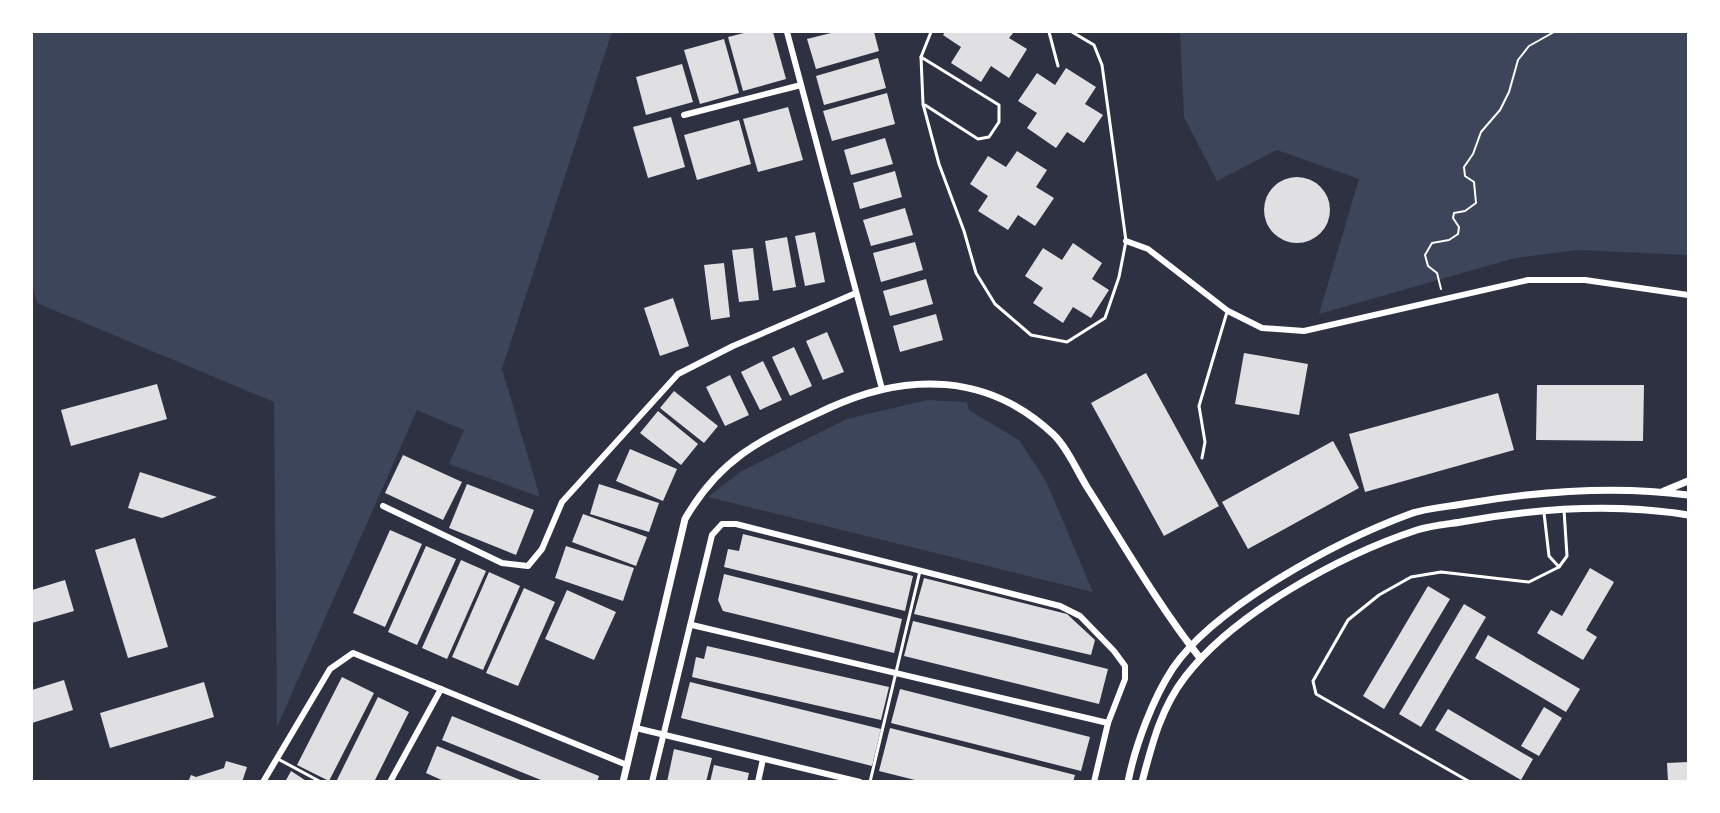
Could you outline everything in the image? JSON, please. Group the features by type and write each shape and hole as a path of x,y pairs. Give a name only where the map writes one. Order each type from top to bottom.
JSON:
{"street":[{"path":"787,32 882,389"},
{"path":"684,115 801,85"},
{"path":"1126,241 1148,249 1227,311 1262,328 1304,331 1528,280 1585,280 1689,295"},
{"path":"383,506 502,563 528,566 542,549 562,501 678,374 753,336 856,293"},
{"path":"623,782 685,519 698,495 717,473 749,448 845,401 882,389 935,383 976,388 1012,402 1055,435 1200,658"},
{"path":"1661,492 1689,481"},
{"path":"1128,782 1133,755 1157,701 1172,669 1191,646 1257,591 1339,547 1411,514 1491,499 1602,489 1689,495"},
{"path":"1142,782 1157,727 1184,679 1200,658 1262,606 1346,561 1418,530 1496,516 1602,506 1689,515"},
{"path":"652,782 692,625 712,535 722,524 736,524 920,569 1060,606 1080,616 1114,651 1125,666 1125,679 1108,723 1094,782"},
{"path":"692,625 1108,723"},
{"path":"263,782 330,669 353,653 627,765"},
{"path":"390,782 441,689"},
{"path":"636,728 860,782"},
{"path":"758,782 763,759"}],"lane":[{"path":"931,32 921,57 923,104 939,164 964,231 976,273 995,304 1030,336 1067,342 1105,318 1119,277 1126,241 1102,65 1094,45 1072,32"},
{"path":"1049,32 1058,66"},
{"path":"921,57 999,105 999,122 989,137 978,139 923,104"},
{"path":"1202,459 1205,442 1199,406 1227,311"},
{"path":"1470,782 1316,694 1312,681 1348,621 1379,595 1411,577 1441,572 1529,582 1559,567 1567,556 1564,510"},
{"path":"1544,512 1549,556 1559,567"},
{"path":"870,782 920,569"},
{"path":"277,759 321,782"}],"path":[{"path":"1443,298 1437,273 1428,266 1425,255 1432,243 1449,240 1458,234 1459,226 1453,218 1454,213 1465,211 1476,204 1474,182 1465,176 1464,167 1473,154 1481,132 1500,110 1509,92 1518,60 1529,46 1554,32"}],"shaded area":[{"path":"32,32 612,32 502,369 540,497 449,464 464,430 417,410 277,727 274,402 37,303 32,283"},
{"path":"1180,32 1688,32 1688,255 1577,250 1515,258 1319,314 1359,179 1277,150 1217,181 1184,117"},
{"path":"927,400 967,402 969,410 1019,440 1046,481 1093,592 708,497 740,472 847,419"}],"building":[{"path":"748,32 773,32 786,79 743,91 728,37"},
{"path":"835,32 874,32 879,51 816,69 807,39"},
{"path":"945,32 1014,32 1009,38 1027,49 1009,78 991,66 981,82 951,63 961,47 943,35"},
{"path":"724,39 739,93 700,104 684,50"},
{"path":"878,58 886,88 824,105 816,76"},
{"path":"682,64 693,102 646,115 636,77"},
{"path":"1066,68 1096,87 1085,104 1103,115 1084,143 1067,132 1056,148 1027,128 1037,113 1018,101 1037,73 1055,85"},
{"path":"887,93 895,124 832,141 823,111"},
{"path":"788,107 803,160 758,172 743,119"},
{"path":"671,117 685,167 648,178 633,127"},
{"path":"739,120 751,164 697,180 684,135"},
{"path":"885,138 893,164 851,175 844,150"},
{"path":"1017,151 1047,170 1036,187 1054,198 1035,226 1018,215 1008,230 978,211 988,196 970,184 988,156 1006,167"},
{"path":"895,171 902,197 860,209 853,183"},
{"path":"1291,177 1303,177 1315,182 1325,192 1330,210 1328,223 1315,238 1303,243 1291,243 1279,238 1269,228 1264,216 1264,204 1269,192 1279,182"},
{"path":"905,208 913,235 871,246 863,220"},
{"path":"815,232 825,282 805,286 795,236"},
{"path":"787,237 796,287 773,291 765,241"},
{"path":"915,242 923,270 881,282 873,253"},
{"path":"1073,243 1102,263 1092,279 1109,290 1091,318 1073,307 1063,323 1033,303 1043,288 1025,276 1043,248 1062,260"},
{"path":"753,248 759,300 739,302 732,250"},
{"path":"724,263 730,317 711,320 704,265"},
{"path":"926,279 933,304 890,316 883,291"},
{"path":"673,298 689,346 660,356 644,308"},
{"path":"936,314 943,340 900,352 893,326"},
{"path":"827,332 844,372 823,380 806,341"},
{"path":"794,347 812,386 790,396 772,357"},
{"path":"1244,353 1308,364 1299,415 1235,404"},
{"path":"763,361 782,400 760,410 741,372"},
{"path":"1146,373 1219,506 1164,536 1091,403"},
{"path":"730,375 749,415 725,426 706,387"},
{"path":"157,384 167,419 71,446 61,410"},
{"path":"1537,385 1644,385 1643,441 1536,440"},
{"path":"674,391 718,426 704,443 660,408"},
{"path":"1498,393 1514,450 1365,492 1349,434"},
{"path":"658,411 698,444 681,465 640,433"},
{"path":"1333,441 1359,488 1248,549 1222,502"},
{"path":"630,449 677,469 663,501 616,481"},
{"path":"403,455 462,482 443,520 385,493"},
{"path":"140,472 217,497 162,518 128,508"},
{"path":"467,484 534,510 516,555 449,528"},
{"path":"599,484 659,503 649,532 590,514"},
{"path":"583,514 647,537 636,566 572,542"},
{"path":"390,530 422,544 385,627 353,613"},
{"path":"743,534 913,576 905,611 724,567 728,549 739,551"},
{"path":"135,538 168,647 128,658 95,550"},
{"path":"426,546 456,559 417,645 388,632"},
{"path":"566,546 634,568 623,601 555,578"},
{"path":"461,560 486,571 447,659 422,648"},
{"path":"1590,568 1614,582 1586,630 1597,637 1583,660 1537,633 1551,610 1562,616"},
{"path":"489,572 520,586 483,670 452,657"},
{"path":"724,574 902,619 894,653 723,611 718,600"},
{"path":"924,578 1067,614 1095,640 1091,655 914,614"},
{"path":"65,580 74,611 32,623 32,590"},
{"path":"1428,586 1450,599 1384,709 1363,696"},
{"path":"524,588 555,602 518,686 486,673"},
{"path":"567,590 616,612 594,660 545,639"},
{"path":"1464,604 1486,617 1421,727 1399,714"},
{"path":"913,621 1108,669 1099,704 904,656"},
{"path":"1488,635 1580,689 1566,712 1475,658"},
{"path":"707,646 889,687 881,720 692,677 696,657 704,659"},
{"path":"342,677 374,693 329,781 297,765"},
{"path":"64,680 73,710 32,723 32,690"},
{"path":"204,682 214,717 110,748 100,713"},
{"path":"690,682 881,729 872,766 681,718"},
{"path":"900,689 1090,737 1081,771 891,723"},
{"path":"378,697 409,712 374,782 336,782"},
{"path":"1544,707 1562,718 1539,756 1521,746"},
{"path":"1448,709 1533,759 1521,780 1435,730"},
{"path":"452,716 599,776 597,782 546,782 442,740"},
{"path":"890,728 1075,775 1073,782 923,782 879,771"},
{"path":"437,746 523,782 446,782 426,773"},
{"path":"674,749 712,758 706,782 667,782"},
{"path":"226,761 247,767 242,782 188,782 191,775 196,777 224,768"},
{"path":"1688,762 1688,782 1668,782 1667,763"},
{"path":"714,765 749,773 747,782 710,782"},
{"path":"291,771 308,782 285,782"}]}
